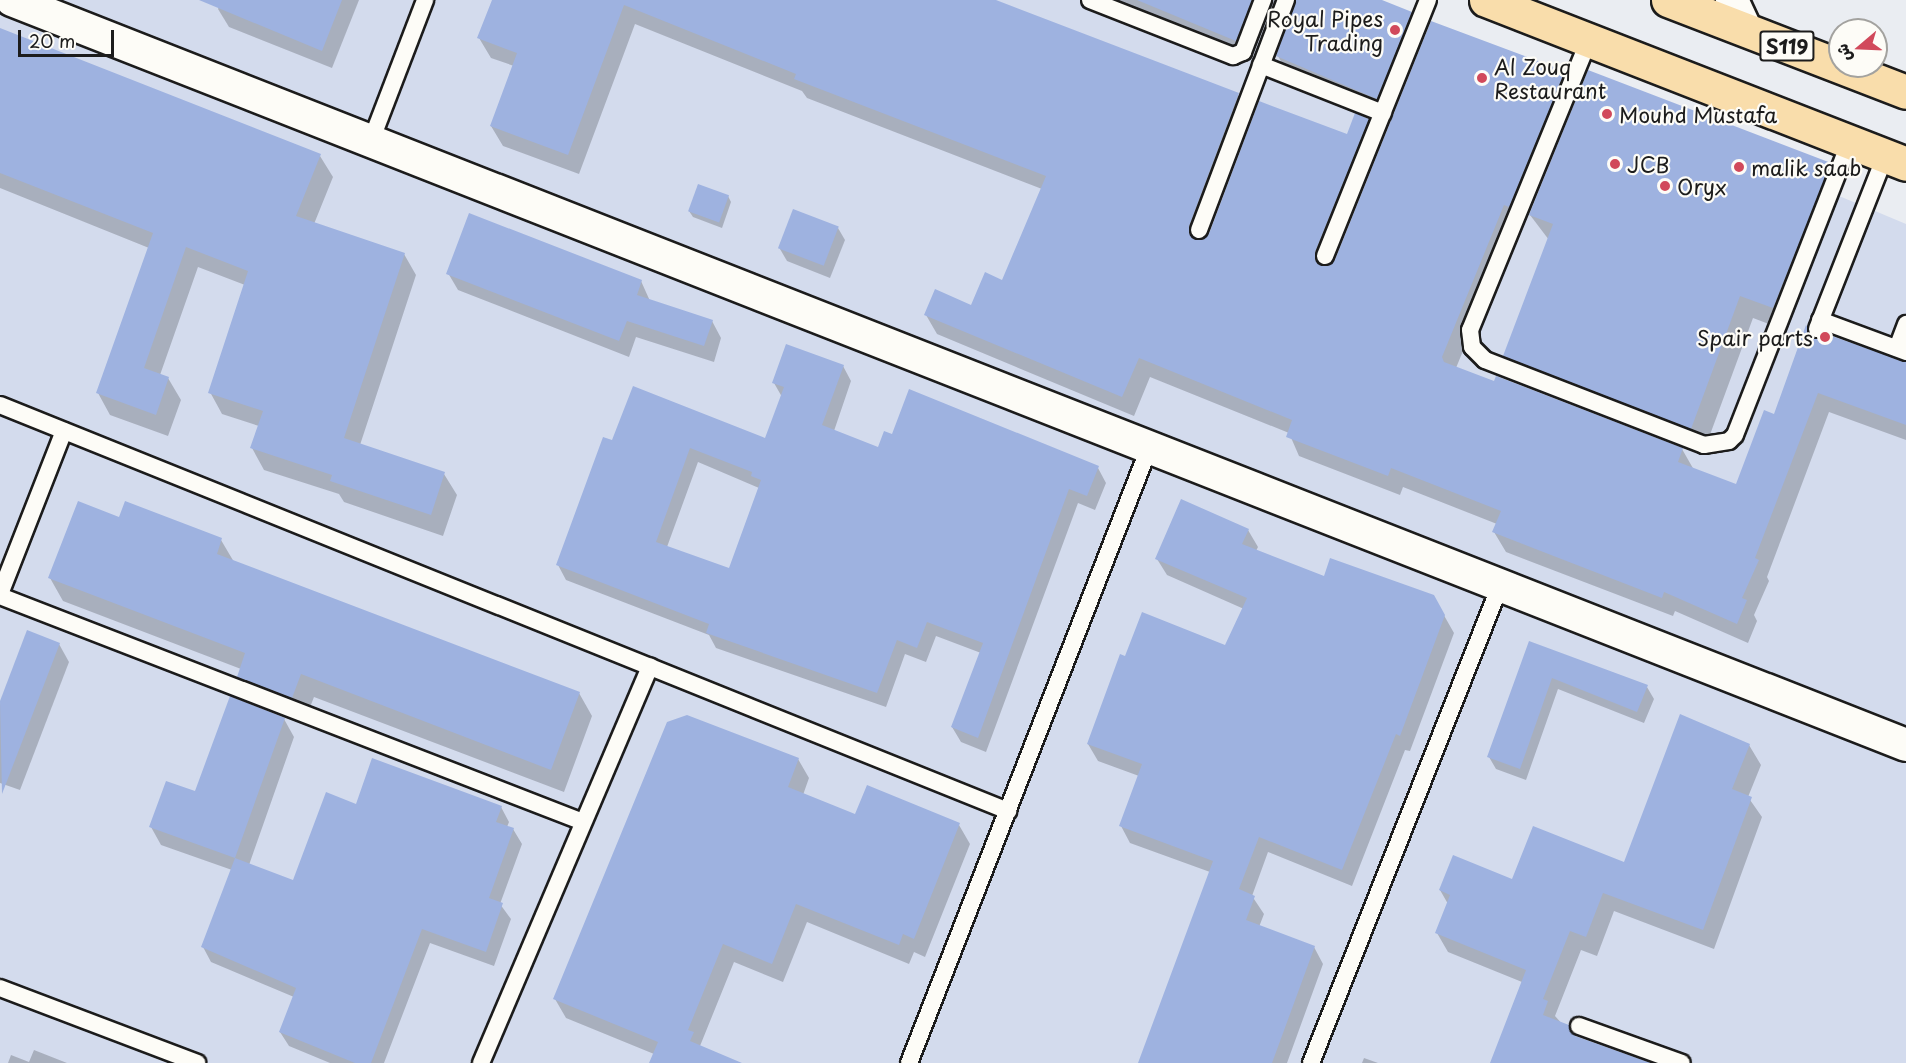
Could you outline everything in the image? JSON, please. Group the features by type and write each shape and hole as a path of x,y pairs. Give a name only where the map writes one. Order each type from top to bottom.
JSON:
{"main road":[{"path":"1486,0 1895,160"},
{"name":"S119","path":"1668,0 1906,92"}],"street":[{"path":"12,0 1906,745"},
{"path":"1732,0 1746,30"}],"lane":[{"path":"371,141 425,0"},
{"path":"1090,0 1233,56 1243,52 1263,0"},
{"path":"1199,230 1286,0"},
{"path":"1325,256 1428,0"},
{"path":"1589,40 1470,330 1472,347 1485,360 1704,445 1713,447 1729,441 1735,435 1850,142"},
{"path":"1261,65 1383,113"},
{"path":"1895,160 1819,325 1901,350 1906,324"},
{"path":"0,405 1008,811"},
{"path":"64,431 0,595 583,822"},
{"path":"909,1063 1149,448"},
{"path":"1311,1063 1500,586"},
{"path":"481,1063 650,666"},
{"path":"0,988 197,1063"},
{"path":"1579,1026 1682,1063"}],"shaded area":[{"path":"0,0 1321,0 1829,199 1832,193 1906,224 1906,1063 0,1063"}],"building":[{"path":"199,0 342,0 322,51"},
{"path":"492,0 996,0 1239,93 1189,226 1191,236 1196,240 1209,234 1259,101 1347,134 1355,113 1369,119 1315,252 1316,262 1326,266 1335,260 1431,21 1565,71 1509,207 1504,205 1442,357 1444,362 1494,381 1496,376 1683,448 1678,462 1736,484 1764,410 1774,414 1806,325 1814,339 1826,334 1906,362 1906,425 1818,393 1755,558 1759,560 1742,598 1747,600 1737,624 1664,592 1662,598 1492,532 1501,511 1391,468 1388,476 1286,437 1292,420 1139,358 1122,397 924,315 935,289 971,305 985,272 1002,280 1046,176 794,79 796,74 624,5 568,155 490,126 517,53 477,38"},
{"path":"1137,0 1252,0 1236,41"},
{"path":"1296,0 1382,0 1412,12 1377,99 1276,56"},
{"path":"0,28 321,154 296,216 405,253 344,438 445,472 431,515 330,481 332,475 250,448 263,411 208,393 248,271 186,247 144,368 169,377 156,415 96,393 153,233 0,173"},
{"path":"1588,70 1831,163 1773,308 1740,296 1691,429 1503,356 1553,224 1529,215"},
{"path":"698,184 729,195 719,223 688,211"},
{"path":"793,209 839,227 824,266 778,248"},
{"path":"469,213 642,280 637,295 713,320 704,346 627,321 619,341 446,274"},
{"path":"786,344 844,365 822,425 878,447 884,431 892,434 909,389 1099,466 1087,496 1069,489 978,738 951,727 983,643 927,622 917,648 897,640 877,693 706,633 709,624 556,565 603,437 612,440 633,386 765,438 784,387 772,383","holes":["690,448 752,472 751,476 761,480 729,568 656,542"]},
{"path":"1181,499 1249,529 1242,544 1324,576 1330,558 1434,595 1445,615 1400,736 1396,734 1342,870 1259,837 1239,889 1255,896 1246,920 1315,946 1272,1063 1138,1063 1213,861 1119,826 1142,764 1087,744 1120,654 1125,656 1142,612 1225,645 1247,598 1155,559"},
{"path":"78,501 119,517 125,501 222,538 217,554 580,692 551,770 301,674 292,698 237,677 245,653 48,578"},
{"path":"27,630 60,643 2,794 0,701"},
{"path":"1529,641 1648,685 1637,712 1552,678 1520,769 1487,757"},
{"path":"230,696 285,718 235,858 149,827 166,781 195,791"},
{"path":"1680,714 1750,744 1732,789 1752,797 1703,930 1603,893 1586,937 1570,931 1543,999 1548,1001 1543,1015 1569,1025 1575,1036 1651,1063 1490,1063 1526,970 1435,933 1450,895 1439,890 1453,855 1512,879 1533,826 1624,862"},
{"path":"687,715 799,758 788,787 855,814 867,785 960,823 914,939 903,934 899,945 796,904 772,964 723,944 688,1030 694,1032 690,1041 742,1063 649,1063 658,1042 553,999 667,722"},
{"path":"372,758 502,806 496,822 514,828 489,898 503,903 486,952 422,929 371,1063 355,1063 279,1032 296,988 201,947 235,858 293,880 326,792 356,804"}],"place":[{"name":"Royal Pipes Trading","path":"1395,30"},
{"name":"Al Zouq Restaurant","path":"1482,78"},
{"name":"Mouhd Mustafa","path":"1607,114"},
{"name":"JCB","path":"1615,164"},
{"name":"malik saab","path":"1739,167"},
{"name":"Oryx","path":"1665,186"},
{"name":"Spair parts","path":"1825,337"}]}
